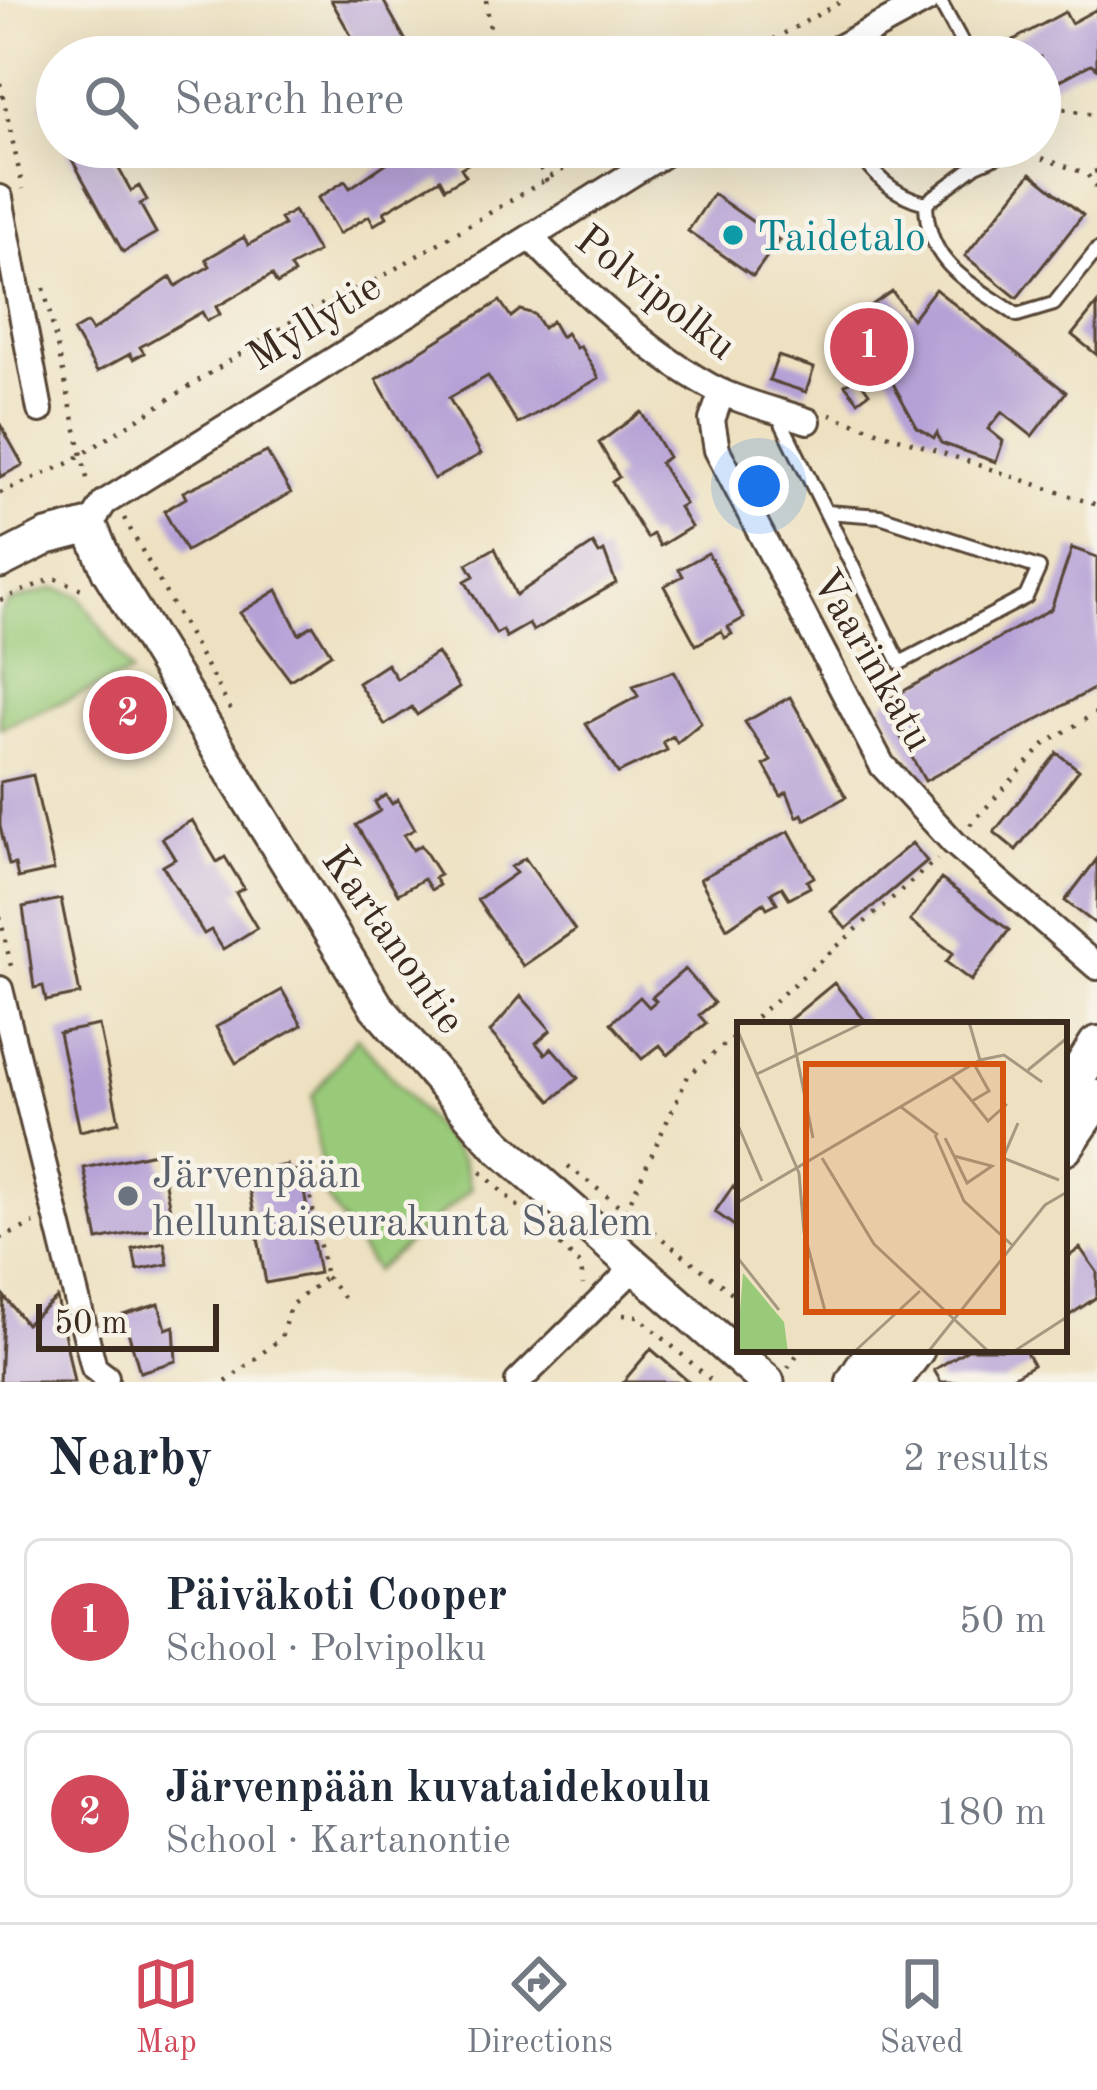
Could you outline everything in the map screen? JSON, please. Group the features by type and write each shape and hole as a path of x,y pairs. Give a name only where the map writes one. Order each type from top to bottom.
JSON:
{"main road":[{"path":"1067,1093 1097,1045"},
{"path":"1067,1143 1097,1099"},
{"path":"855,1382 874,1352"},
{"path":"891,1382 914,1352"}],"street":[{"path":"861,36 927,0"},
{"name":"Myllytie","path":"0,562 97,514 642,168"},
{"path":"0,198 40,410"},
{"name":"Polvipolku","path":"531,238 567,276 722,392 775,410 815,416"},
{"name":"Vaarinkatu","path":"722,392 712,420 716,449 882,765 954,843 1018,889 1097,968"},
{"name":"Kartanontie","path":"97,514 109,571 376,1006 497,1145 767,1382"},
{"path":"0,989 94,1368 106,1377"},
{"path":"518,1382 634,1268"}],"lane":[{"path":"938,0 958,36"},
{"path":"868,168 905,198 926,203"},
{"path":"926,203 972,168"},
{"path":"926,203 927,233 944,263 1017,315 1054,304 1097,250"},
{"path":"775,410 900,663 1026,597 1040,568 880,517 826,512"}],"path":[{"path":"486,0 491,36"},
{"path":"780,36 844,0"},
{"path":"1061,108 1097,116"},
{"path":"1061,164 1087,174 1097,190"},
{"path":"540,168 547,182"},
{"path":"0,493 80,454 308,311 378,279 569,168"},
{"path":"1087,174 1097,171"},
{"path":"815,416 1097,505"},
{"path":"80,454 97,514 125,518 139,554 234,715"},
{"path":"1,596 54,578 88,592 109,571"},
{"path":"750,1022 954,843 1046,744 1097,712"},
{"path":"603,1240 626,1211 688,1076 737,1034"},
{"path":"555,1156 737,1297"},
{"path":"305,1169 326,1277 344,1298"},
{"path":"226,1382 281,1338 290,1306 326,1277"}],"green space":[{"path":"54,588 79,595 131,673 0,728 0,613 9,602"},
{"path":"357,1037 462,1159 471,1189 375,1271 324,1194 312,1096"}],"building":[{"path":"331,0 383,0 403,36 351,36"},
{"path":"1097,9 1097,68 1091,64 1061,80 1061,36 1021,36 1065,12 1071,23"},
{"path":"77,168 118,168 131,191 139,186 147,200 140,204 156,233 123,252"},
{"path":"379,168 461,168 466,176 445,188 440,179 384,212 387,217 374,225 369,216 339,234 318,198 345,181 350,188"},
{"path":"1031,173 1083,215 1017,298 965,256"},
{"name":"Taidetalo","path":"713,194 779,240 753,276 688,231"},
{"path":"294,211 318,252 290,267 294,274 277,284 272,275 216,307 220,314 207,321 202,312 140,347 144,353 133,359 130,354 97,372 73,331 87,323 92,331 171,277 176,286 210,266 206,259 244,237 248,245 284,225 280,219"},
{"path":"935,289 1066,392 1032,436 1002,412 988,429 1003,441 996,462 941,443 937,433 934,438 917,427 886,371 879,376 871,346 852,319 892,291 912,319"},
{"path":"500,301 511,317 520,310 534,314 543,328 552,321 561,337 566,333 576,348 580,346 599,378 518,424 488,376 449,398 481,454 434,479 376,379"},
{"path":"1097,304 1097,355 1072,335"},
{"path":"778,356 814,368 806,392 769,380"},
{"path":"857,376 869,393 858,401 845,385"},
{"path":"641,412 668,457 660,463 685,504 679,507 691,527 660,546 653,534 647,538 612,482 619,477 599,443"},
{"path":"0,424 23,465 0,477"},
{"path":"267,452 291,493 186,551 164,511 186,498 183,492"},
{"path":"593,544 599,554 604,551 616,583 533,631 529,624 506,637 503,630 496,634 465,581 474,576 467,564 495,548 516,595"},
{"path":"1072,548 1097,557 1097,687 925,781 882,703 1051,609"},
{"path":"708,553 744,618 728,627 732,634 725,638 721,631 696,645 664,586 683,576 679,569"},
{"path":"277,590 299,634 313,625 331,654 290,680 240,613"},
{"path":"437,653 459,688 417,715 412,707 385,725 358,683 387,664 397,679"},
{"path":"674,671 701,723 677,743 673,736 663,742 667,750 618,773 586,724 638,696 633,686"},
{"path":"119,689 148,728 116,744 105,723 115,718 104,698"},
{"path":"790,697 846,797 805,820 802,814 797,817 787,792 781,796 764,765 771,761 745,722"},
{"path":"1057,753 1079,770 1016,850 994,832"},
{"path":"33,775 54,870 18,878 15,864 9,865 0,826 0,782"},
{"path":"386,795 392,804 398,800 415,829 404,835 413,850 421,845 440,875 434,878 439,885 431,890 424,879 398,894 356,825 380,811 375,802"},
{"path":"192,820 217,862 225,857 244,888 236,893 257,928 223,949 211,930 204,934 163,866 175,859 162,838"},
{"path":"789,831 814,877 807,881 810,887 789,898 782,887 771,893 777,903 767,908 764,903 727,928 700,879"},
{"path":"912,843 927,861 846,929 831,911"},
{"path":"525,858 575,930 523,966 477,900 516,873 511,867"},
{"path":"1097,859 1097,925 1065,901"},
{"path":"941,879 1009,930 971,981 946,962 953,953 910,921"},
{"path":"61,899 80,994 46,1001 43,986 34,988 23,907"},
{"path":"685,969 714,1003 699,1015 706,1023 668,1055 660,1045 642,1059 611,1023 640,997 649,1007 656,1001 652,997"},
{"path":"834,983 866,1022 787,1022"},
{"path":"282,990 302,1025 236,1063 216,1027"},
{"path":"521,996 551,1030 536,1043 545,1054 552,1048 578,1078 551,1101 490,1032"},
{"path":"99,1025 119,1122 80,1131 59,1033"},
{"name":"Järvenpään helluntaiseurakunta Saalem","path":"159,1152 173,1225 98,1240 84,1168"},
{"path":"287,1165 289,1172 300,1170 319,1273 266,1283 248,1181 256,1179 255,1171"},
{"path":"733,1186 737,1189 737,1228 715,1212"},
{"path":"164,1242 168,1264 137,1270 133,1249"},
{"path":"1080,1248 1097,1272 1097,1297 1067,1317 1067,1258"},
{"path":"4,1296 26,1324 57,1298 74,1382 0,1382"},
{"path":"159,1304 166,1329 174,1326 176,1361 140,1372 123,1315"},
{"path":"651,1349 689,1382 623,1382"},
{"path":"963,1352 1026,1352 1033,1365 1004,1382 941,1382 934,1370"}],"place":[{"name":"Taidetalo","path":"733,235"},
{"name":"Päiväkoti Cooper","path":"869,347"},
{"name":"Järvenpään kuvataidekoulu","path":"128,715"},
{"name":"Järvenpään helluntaiseurakunta Saalem","path":"128,1196"}]}
